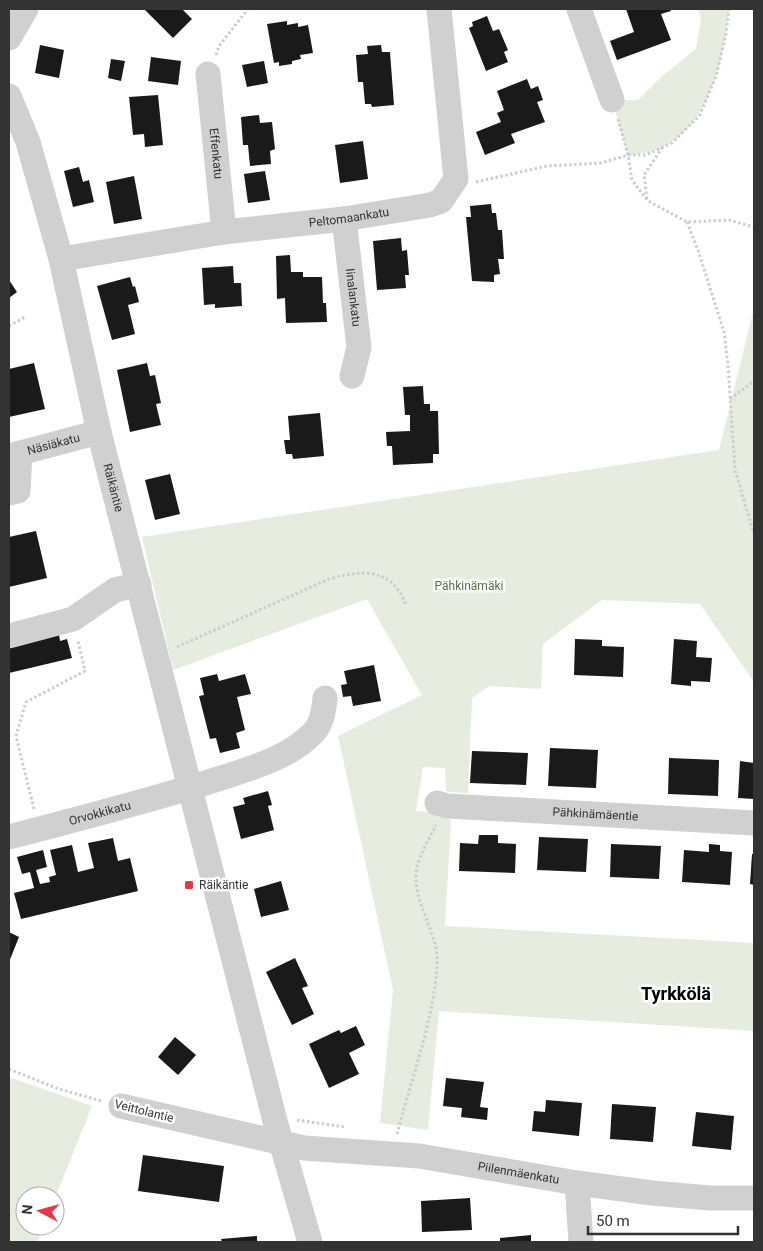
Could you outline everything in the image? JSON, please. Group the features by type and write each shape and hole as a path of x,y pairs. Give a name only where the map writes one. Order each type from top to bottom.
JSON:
{"street":[{"path":"9,38 26,9"},
{"path":"439,9 456,179"},
{"path":"579,9 612,100"},
{"name":"Effenkatu","path":"208,74 224,232"},
{"name":"Räikäntie","path":"9,96 28,142 61,259 99,432 158,655 282,1143 310,1242"},
{"name":"Peltomaankatu","path":"61,259 224,232 344,219 430,205 441,201 456,179"},
{"name":"Iinalankatu","path":"344,219 359,347 352,376"},
{"name":"Näsiäkatu","path":"14,454 99,432"},
{"path":"9,493 18,491 14,454"},
{"path":"9,636 73,619 115,590 139,584"},
{"name":"Orvokkikatu","path":"9,838 192,788 262,765 291,749 314,733 323,715 324,698"},
{"name":"Pähkinämäentie","path":"442,804 754,823"},
{"name":"Veittolantie","path":"121,1106 282,1143"},
{"name":"Piilenmäenkatu","path":"282,1143 304,1148 419,1156 577,1183 710,1198 754,1198"},
{"path":"577,1183 581,1242"}],"path":[{"path":"208,74 219,46 248,9"},
{"path":"456,179 468,184 547,166 601,163 628,155 646,155 672,143 700,115 716,76 726,34 729,9"},
{"path":"612,100 628,155 632,180 648,201 687,222 729,220 754,227"},
{"path":"648,201 644,174 662,148"},
{"path":"687,222 724,332 735,470 754,534"},
{"path":"9,326 25,317"},
{"path":"730,399 754,381"},
{"path":"158,655 329,579 352,573 373,573 392,582 406,605"},
{"path":"38,830 16,736 26,702 85,671 73,619"},
{"path":"397,1134 416,1061 423,1045 438,966 436,943 416,886 417,866 436,825 442,804"},
{"name":"Veittolantie","path":"9,1069 56,1088 121,1106"}],"green space":[{"path":"698,9 729,9 721,57 714,81 704,104 691,124 675,140 654,151 628,155 612,100 638,100 661,77 696,49 701,20"},
{"name":"Pähkinämäki","path":"754,308 754,682 700,604 602,600 543,644 541,689 489,686 472,698 468,793 446,792 445,768 423,767 416,811 445,813 451,822 445,926 754,943 754,1031 439,1011 428,1130 380,1123 393,990 338,736 422,695 367,599 173,670 142,537 719,450"},
{"path":"9,1077 92,1106 60,1186 15,1186 15,1236 40,1236 37,1242 9,1242"}],"building":[{"path":"144,9 182,9 192,19 173,38"},
{"path":"626,9 670,9 671,11 661,14 671,40 617,60 610,41 634,32"},
{"path":"487,16 493,31 499,29 508,50 504,52 508,62 486,71 469,28 473,26 472,22"},
{"path":"287,21 287,25 298,23 298,27 308,25 313,53 300,55 301,59 292,61 292,64 279,66 279,62 274,63 267,24"},
{"path":"40,45 64,50 59,78 35,73"},
{"path":"381,45 382,52 390,52 394,105 372,107 371,104 365,104 363,82 358,82 356,55 368,54 367,46"},
{"path":"151,57 181,61 178,85 148,81"},
{"path":"111,59 125,61 121,81 108,78"},
{"path":"264,61 268,83 247,87 242,65"},
{"path":"527,79 531,89 538,86 543,100 537,102 545,122 511,134 515,143 485,155 476,132 501,122 497,113 504,110 497,91"},
{"path":"158,95 163,145 145,147 144,134 133,135 129,97"},
{"path":"259,115 260,123 272,122 275,149 270,151 271,164 250,166 248,145 243,145 241,117"},
{"path":"363,141 368,179 340,183 335,145"},
{"path":"79,167 83,182 89,180 94,202 73,207 64,171"},
{"path":"265,171 270,200 248,203 244,174"},
{"path":"134,176 142,219 114,224 106,182"},
{"path":"491,204 492,213 496,213 498,230 502,230 504,259 498,259 500,274 494,275 494,282 472,281 466,217 471,217 470,206"},
{"path":"401,238 402,251 407,250 409,275 405,275 406,288 377,290 373,241"},
{"path":"290,255 291,272 303,272 303,277 322,277 323,303 326,303 327,322 286,323 285,298 277,299 276,256"},
{"path":"233,266 234,283 241,283 242,306 215,308 215,304 204,305 202,268"},
{"path":"130,277 133,287 135,286 139,302 128,305 135,334 112,340 97,286"},
{"path":"9,280 17,292 9,298"},
{"path":"34,363 45,409 9,417 9,369"},
{"path":"147,363 150,376 155,375 161,403 156,404 161,425 130,432 117,370"},
{"path":"423,386 424,404 430,404 430,411 438,411 439,454 433,454 433,463 393,465 392,446 387,446 386,432 410,431 410,415 405,415 403,387"},
{"path":"320,413 324,456 293,459 292,454 286,454 284,440 290,440 288,416"},
{"path":"170,474 180,514 155,520 145,480"},
{"path":"36,531 47,578 9,587 9,537"},
{"path":"59,634 60,641 67,639 72,658 9,673 9,646"},
{"path":"575,639 602,640 602,646 624,647 623,677 574,675"},
{"path":"674,639 697,641 696,657 712,658 710,682 691,681 691,686 671,684"},
{"path":"374,665 381,701 353,706 351,696 343,697 341,685 347,684 344,671"},
{"path":"217,674 219,681 245,674 251,694 237,697 245,730 236,733 240,748 220,753 216,738 210,739 199,696 204,695 200,678"},
{"path":"550,748 598,750 596,788 548,786"},
{"path":"472,751 528,753 526,785 470,783"},
{"path":"669,758 719,760 718,796 668,794"},
{"path":"740,761 754,763 754,799 738,798"},
{"path":"268,791 272,805 268,806 274,830 241,839 233,807 245,804 243,798"},
{"path":"479,835 498,835 498,843 516,844 515,873 459,871 460,843 478,844"},
{"path":"539,837 588,839 586,872 537,870"},
{"path":"113,838 118,861 130,858 138,891 21,919 14,893 34,888 30,872 22,874 17,857 43,850 47,867 36,870 40,884 50,882 49,877 56,875 50,850 72,845 78,872 94,868 88,843"},
{"path":"611,844 661,846 659,879 610,877"},
{"path":"709,844 720,845 720,851 732,852 730,885 682,882 684,850 709,852"},
{"path":"752,854 754,854 754,885 750,884"},
{"path":"281,881 289,910 261,917 254,889"},
{"path":"9,932 19,937 9,962"},
{"path":"295,958 308,986 302,988 314,1014 292,1025 266,972"},
{"path":"356,1026 365,1045 349,1053 359,1074 329,1088 309,1044 339,1030 341,1033"},
{"path":"175,1037 196,1055 178,1075 158,1057"},
{"path":"446,1078 484,1082 480,1107 488,1108 487,1120 461,1117 462,1108 443,1106"},
{"path":"546,1100 582,1103 579,1136 532,1131 534,1111 545,1112"},
{"path":"612,1104 656,1107 653,1142 610,1139"},
{"path":"696,1112 734,1116 731,1150 692,1146"},
{"path":"143,1155 224,1166 219,1202 138,1191"},
{"path":"470,1198 472,1230 422,1232 421,1201"},
{"path":"531,1235 531,1242 500,1242 500,1238"},
{"path":"257,1236 257,1242 222,1242 221,1239"}],"place":[{"name":"Räikäntie","path":"189,885"}],"district":[{"name":"Tyrkkölä","path":"676,994"}]}
